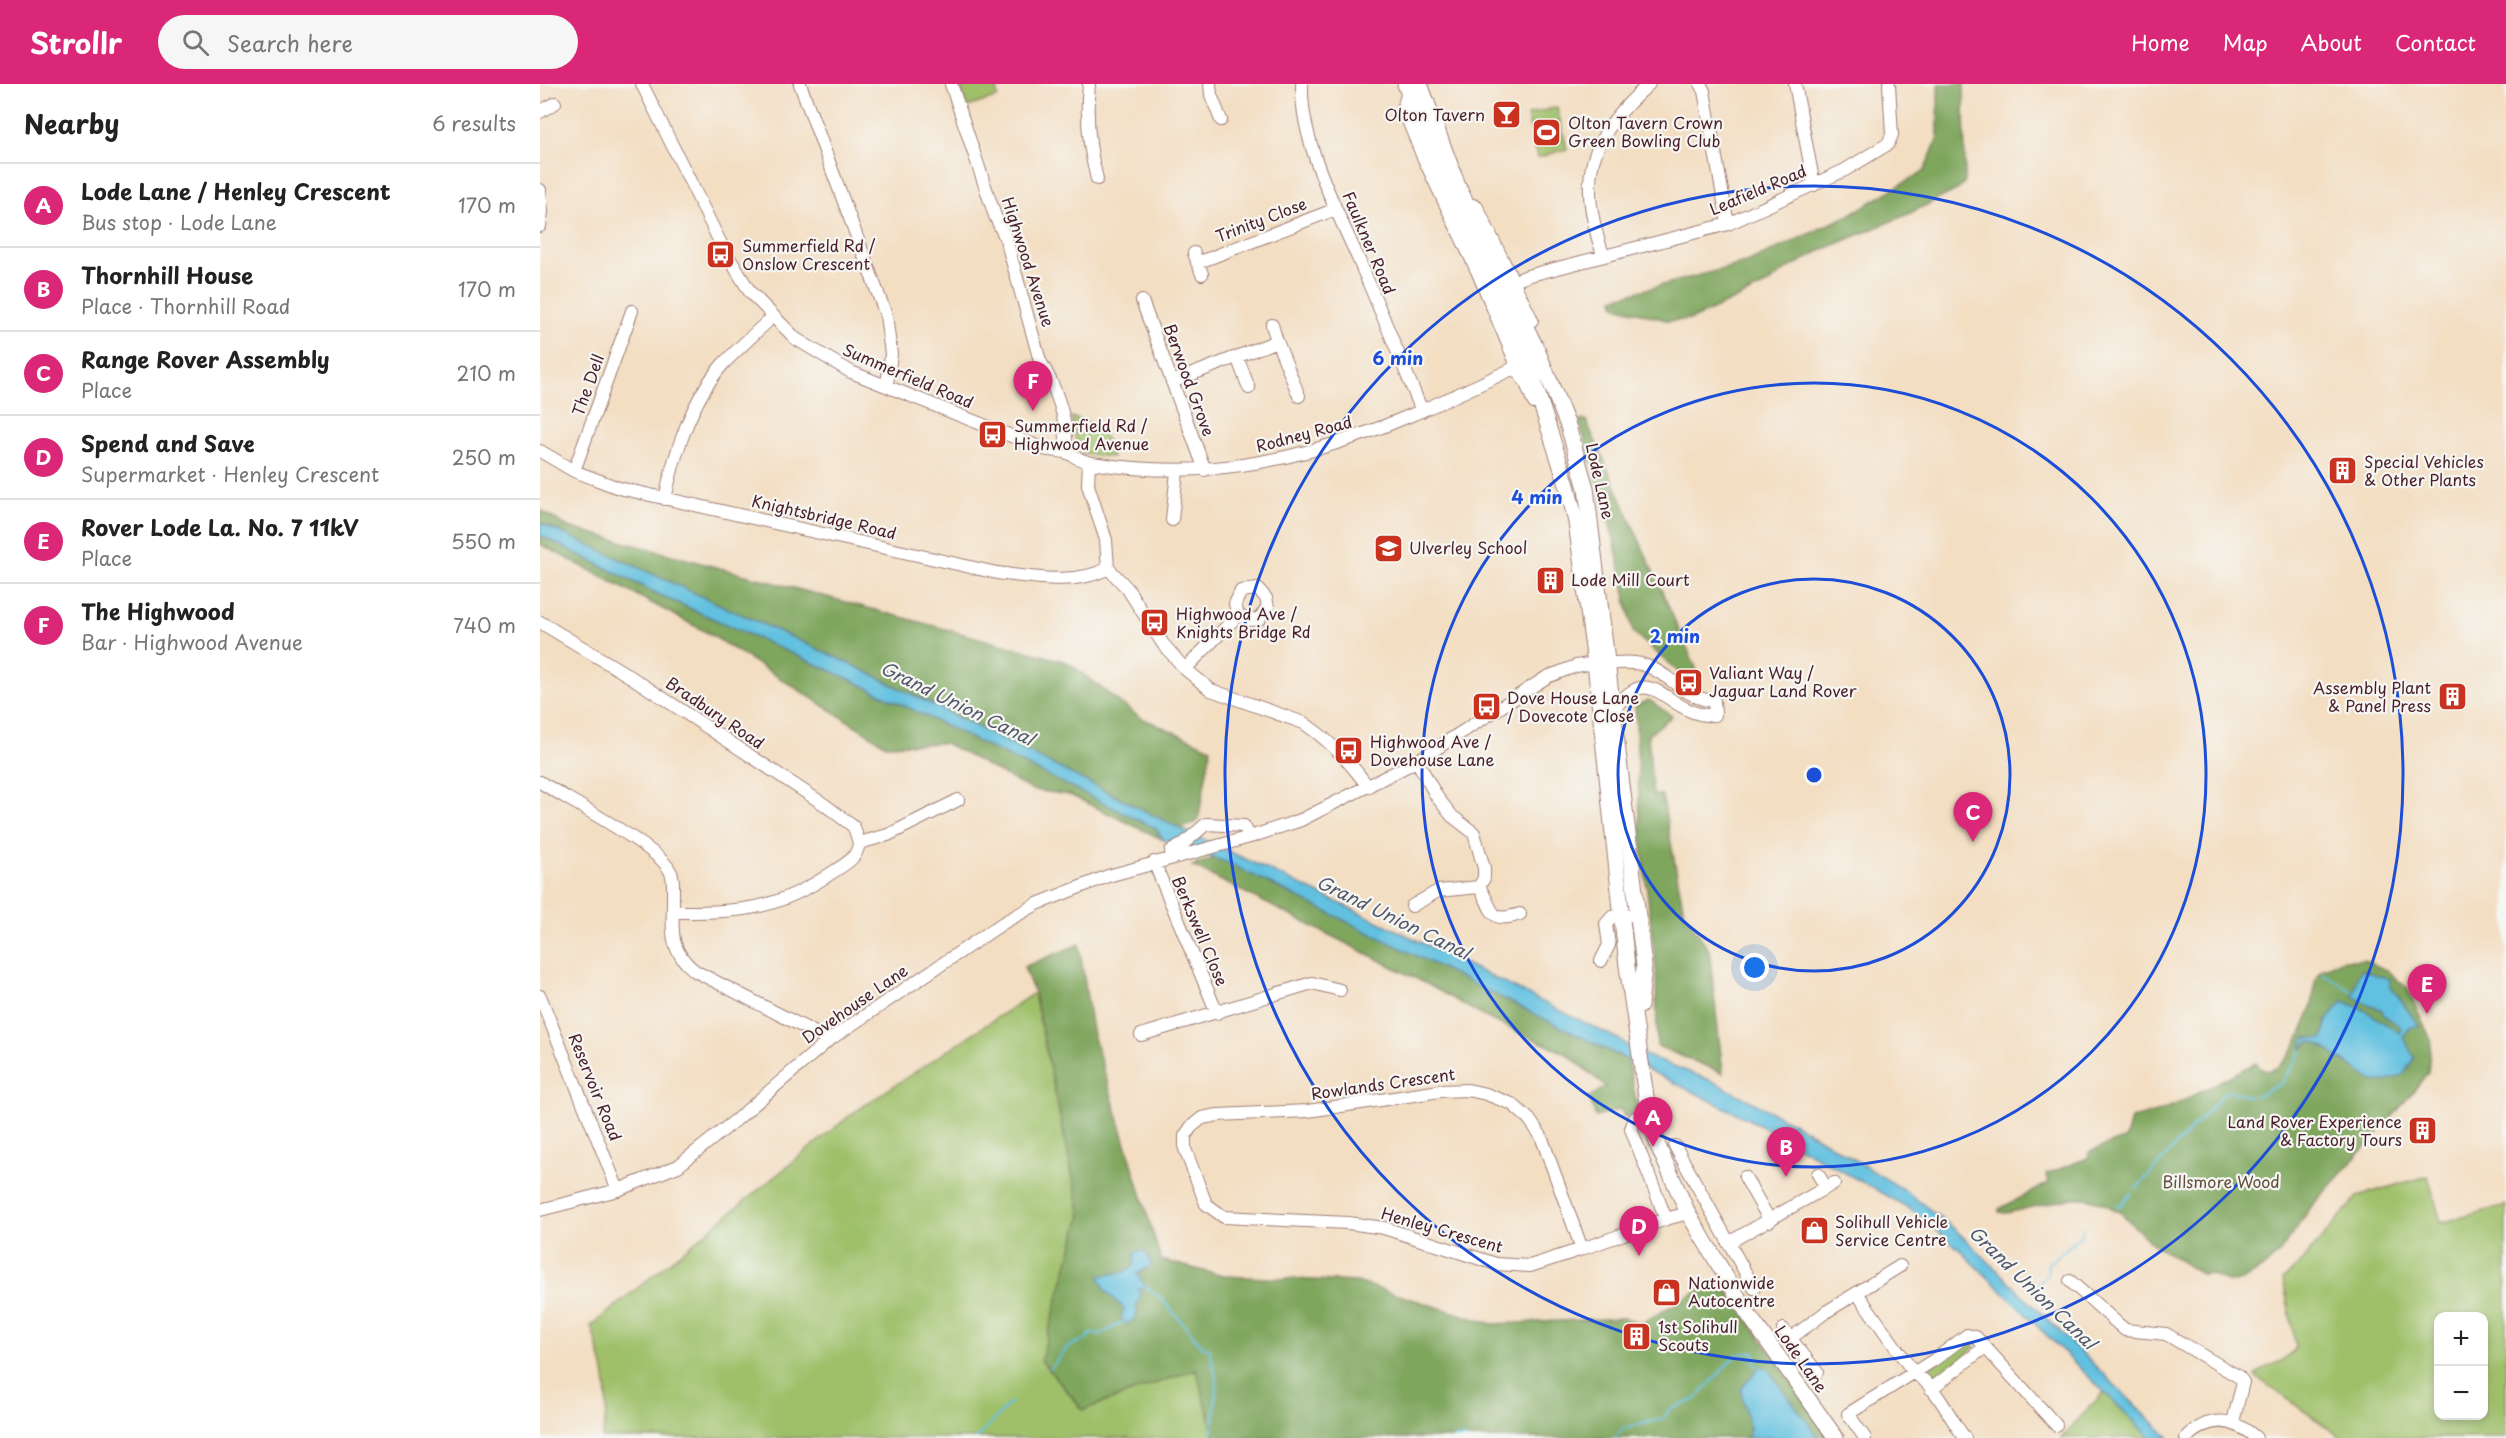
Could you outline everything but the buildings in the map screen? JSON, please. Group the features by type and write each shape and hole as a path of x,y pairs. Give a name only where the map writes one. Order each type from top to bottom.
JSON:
{"main road":[{"name":"Lode Lane","path":"1420,84 1442,149 1568,426 1586,488 1592,524 1601,664 1630,916"},
{"name":"Lode Lane","path":"1406,90 1505,285 1529,368 1556,447 1576,522 1601,664 1613,711 1637,1028 1648,1110 1658,1146 1688,1213 1720,1268 1772,1349 1836,1438"}],"street":[{"name":"Summerfield Road","path":"642,84 723,248 750,292 796,339 851,372 887,384 905,395 1044,449 1065,452 1089,463"},
{"path":"800,84 886,315 891,354 887,384"},
{"name":"Highwood Avenue","path":"951,84 995,216 1006,239 1040,361 1047,371 1066,428 1065,452"},
{"path":"1089,84 1090,147 1097,179"},
{"path":"1210,84 1211,95 1221,120"},
{"name":"Faulkner Road","path":"1302,84 1305,123 1336,209 1422,411"},
{"path":"1603,255 1590,206 1589,179 1593,157 1605,132 1619,111 1649,84"},
{"path":"1700,84 1704,91 1728,224"},
{"path":"1795,84 1814,185"},
{"name":"Leafield Road","path":"1505,285 1603,255 1728,224 1814,185 1878,152 1888,144 1892,135 1889,84"},
{"name":"Lode Lane","path":"1406,90 1404,108 1418,146 1478,273 1515,361 1514,368 1525,381 1549,442 1556,447"},
{"path":"540,112 555,103"},
{"path":"540,190 542,212 540,226"},
{"name":"Trinity Close","path":"1198,263 1336,209"},
{"path":"1505,285 1532,320"},
{"name":"Berwood Grove","path":"1142,301 1205,470"},
{"name":"The Dell","path":"574,471 632,311"},
{"path":"665,499 681,438 706,389 722,366 767,322"},
{"path":"1272,325 1299,396"},
{"path":"1172,382 1277,341"},
{"path":"1237,357 1250,388"},
{"name":"Rodney Road","path":"1089,463 1177,471 1242,467 1332,445 1422,411 1514,368"},
{"name":"Knightsbridge Road","path":"540,451 574,471 619,488 997,573 1041,578 1072,577 1092,575 1108,568"},
{"path":"1089,463 1088,485 1106,540 1108,568 1121,579 1143,617 1185,669 1222,696 1304,723 1342,753 1368,787"},
{"path":"1172,520 1177,471"},
{"path":"1185,669 1238,615"},
{"name":"Bradbury Road","path":"540,622 631,677 825,805 854,827 859,843"},
{"name":"Dovehouse Lane","path":"540,1210 618,1190 678,1166 829,1040 993,930 1037,904 1069,890 1154,862 1250,837 1301,820 1417,761 1547,677 1576,666 1644,665 1685,692 1704,700 1714,701 1715,715 1701,715 1688,711 1651,688 1638,687 1625,694 1613,711"},
{"path":"1417,761 1437,797 1452,816 1474,833 1484,868 1484,879 1479,886 1437,891 1421,905"},
{"path":"540,782 642,845 663,861 673,879 673,944 681,960 695,971 829,1040"},
{"path":"674,912 742,910 775,904 797,895 849,862 858,852 859,843 888,835 958,800"},
{"path":"1171,857 1171,851 1182,845 1204,825 1244,826 1250,837"},
{"name":"Berkswell Close","path":"1154,862 1217,1013"},
{"path":"1479,886 1496,917 1516,919"},
{"path":"1601,961 1609,945 1606,924 1612,917 1630,916"},
{"name":"Berkswell Close","path":"1140,1034 1312,983 1340,990"},
{"name":"Reservoir Road","path":"540,996 545,1019 618,1190"},
{"name":"Rowlands Crescent","path":"1185,1149 1185,1136 1191,1127 1202,1119 1218,1116 1308,1111 1440,1091 1468,1090 1486,1094 1512,1104 1529,1119 1541,1136 1582,1249"},
{"path":"1648,1110 1635,1118 1631,1129 1666,1219"},
{"path":"1675,1146 1754,1288"},
{"name":"Henley Crescent","path":"1185,1149 1206,1204 1224,1217 1348,1223 1384,1228 1496,1264 1530,1266 1688,1213"},
{"path":"1728,1243 1830,1186 1818,1174"},
{"path":"1745,1177 1770,1221"},
{"path":"1703,1239 1720,1229"},
{"path":"1720,1268 1737,1258"},
{"path":"1901,1264 1857,1293 1914,1373 1922,1378 1931,1389 1965,1438"},
{"path":"2070,1281 2125,1330 2166,1334 2239,1377 2243,1382 2233,1422"},
{"name":"Lode Lane","path":"1817,1372 1787,1334 1857,1293"},
{"path":"1865,1438 1848,1414 1914,1373 1967,1335 1976,1337 2056,1425"},
{"path":"1931,1389 1985,1347"},
{"path":"2186,1438 2201,1426 2212,1422 2233,1422 2256,1438"}],"green space":[{"path":"960,84 1010,84 996,89 998,97 967,107"},
{"path":"1938,84 1964,84 1965,181 1959,189 1906,215 1822,250 1787,269 1766,285 1692,319 1669,321 1615,306 1613,298 1749,262 1849,215 1924,171 1938,138"},
{"name":"Olton Tavern Crown Green Bowling Club","path":"1557,107 1567,149 1537,158 1527,115"},
{"path":"1071,417 1100,429 1112,457 1088,455 1077,447"},
{"path":"1586,420 1699,675 1683,676 1633,632 1614,539 1579,421"},
{"path":"540,510 568,527 1067,662 1139,717 1211,748 1198,821 1181,829 857,667 540,523"},
{"path":"540,535 662,596 854,681 1155,828 1164,840 1070,795 1032,790 945,743 886,745 710,634 540,544"},
{"path":"1649,700 1672,716 1648,735 1653,795 1662,795 1684,912 1709,950 1723,1073 1657,1046 1656,968 1641,839 1635,706"},
{"path":"1217,857 1628,1060 1638,1110 1624,1117 1621,1109 1596,1117 1589,1097 1606,1087 1567,1054 1489,1019 1425,983 1192,866"},
{"path":"1079,944 1092,1031 1161,1260 1224,1276 1357,1282 1492,1324 1624,1318 1642,1323 1701,1289 1729,1292 1830,1438 1215,1438 1196,1369 1083,1410 1041,1360 1081,1215 1034,993 1024,967"},
{"name":"Billsmore Wood","path":"2343,960 2364,960 2386,970 2407,988 2431,1040 2428,1073 2394,1115 2311,1207 2280,1252 2263,1268 2242,1281 2227,1282 2210,1274 2201,1274 2149,1241 2121,1213 2103,1203 2086,1198 2073,1198 2006,1213 1999,1212 1999,1209 2049,1183 2046,1174 2088,1158 2089,1152 2126,1138 2131,1119 2180,1102 2256,1063 2266,1071 2279,1066 2299,1038 2312,1004 2317,976 2323,969","holes":["2343,1001 2373,1081 2317,1043 2309,1041 2302,1049 2305,1038 2323,1039 2326,1022"]},
{"path":"1034,993 1081,1216 1041,1360 1083,1410 1197,1368 1215,1438 602,1438 607,1394 606,1381 591,1326 853,1113"},
{"path":"2428,1176 2441,1223 2506,1205 2506,1438 2342,1438 2255,1376 2265,1368 2286,1358 2296,1347 2283,1279 2297,1267 2358,1196"},
{"path":"1966,1339 1974,1340 1974,1348 1935,1380 1926,1376 1926,1368"},
{"path":"2104,1392 2151,1438 2061,1438"}],"water":[{"path":"540,523 857,667 1181,829 1388,926 1622,1041 1632,1050 1712,1081 1804,1129 1906,1191 1956,1230 2169,1438 2151,1438 1960,1250 1907,1207 1748,1119 1228,863 1164,840 1155,828 854,681 662,596 540,535"},
{"path":"2362,970 2390,979 2390,985 2419,1026 2411,1027 2403,1036 2414,1058 2404,1074 2388,1081 2373,1081 2317,1043 2309,1041 2301,1049 2305,1038 2323,1039 2326,1022 2343,1001 2363,1009 2400,1033 2401,1027 2384,1015 2382,1010 2353,997 2358,975"},
{"path":"1135,1252 1145,1252 1152,1265 1137,1274 1146,1287 1138,1289 1141,1296 1136,1306 1137,1316 1129,1324 1121,1317 1124,1309 1106,1291 1099,1276 1124,1272 1134,1265"},
{"path":"1759,1367 1767,1368 1819,1438 1748,1438 1748,1420 1741,1389"}],"waterway":[{"path":"2323,973 2353,992"},
{"path":"2255,1097 2282,1083 2302,1050"},
{"path":"2136,1189 2224,1093 2231,1091 2250,1097"},
{"path":"2116,1205 2120,1206 2131,1194"},
{"name":"Grand Union Canal","path":"2032,1291 2049,1273 2047,1265 2080,1237 2084,1228"},
{"path":"1146,1287 1161,1298 1203,1347 1209,1348 1217,1381 1212,1438"},
{"path":"1050,1369 1068,1347 1088,1338 1090,1334 1101,1334 1124,1322"},
{"path":"1615,1438 1624,1428 1663,1419 1670,1409 1695,1400 1736,1355 1754,1352 1754,1362 1759,1367"},
{"path":"977,1438 1011,1402"},
{"path":"1454,1438 1467,1438"}],"place":[{"name":"Olton Tavern","path":"1506,115"},
{"name":"Olton Tavern Crown Green Bowling Club","path":"1547,132"},
{"name":"Summerfield Rd / Onslow Crescent","path":"721,255"},
{"name":"The Highwood","path":"1033,411"},
{"name":"Summerfield Rd / Highwood Avenue","path":"993,435"},
{"name":"Special Vehicles & Other Plants","path":"2343,471"},
{"name":"Ulverley School","path":"1388,548"},
{"name":"Lode Mill Court","path":"1550,580"},
{"name":"Highwood Ave / Knights Bridge Rd","path":"1155,623"},
{"name":"Valiant Way / Jaguar Land Rover","path":"1688,682"},
{"name":"Assembly Plant & Panel Press","path":"2452,697"},
{"name":"Dove House Lane / Dovecote Close","path":"1486,707"},
{"name":"Highwood Ave / Dovehouse Lane","path":"1349,751"},
{"name":"Range Rover Assembly","path":"1973,842"},
{"name":"Rover Lode La. No. 7 11kV","path":"2427,1014"},
{"name":"Land Rover Experience & Factory Tours","path":"2423,1131"},
{"name":"Lode Lane / Henley Crescent","path":"1653,1147"},
{"name":"Thornhill House","path":"1786,1177"},
{"name":"Solihull Vehicle Service Centre","path":"1814,1231"},
{"name":"Spend and Save","path":"1639,1256"},
{"name":"Nationwide Autocentre","path":"1667,1292"},
{"name":"1st Solihull Scouts","path":"1637,1336"}]}
